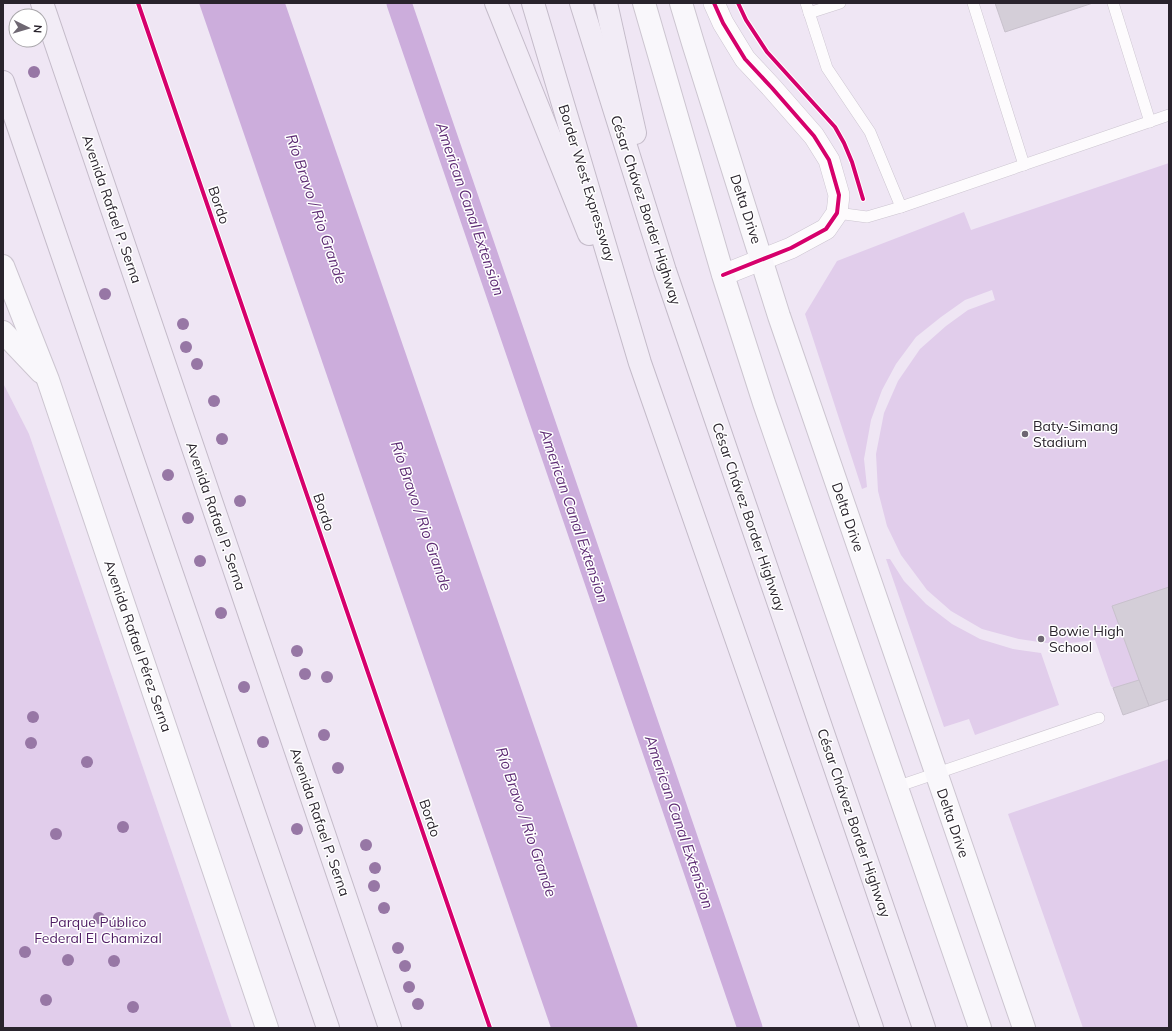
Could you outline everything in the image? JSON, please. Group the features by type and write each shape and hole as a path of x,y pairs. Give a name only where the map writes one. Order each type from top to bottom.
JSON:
{"highway":[{"name":"Avenida Rafael P. Serna","path":"42,3 390,1028"},
{"path":"496,3 640,363 872,1028"},
{"name":"Border West Expressway","path":"533,3 640,363"},
{"name":"César Chávez Border Highway","path":"581,3 665,271 924,1028"},
{"path":"606,3 665,271"},
{"path":"3,82 328,1028"}],"main road":[{"path":"644,3 723,275 764,403 980,1028"},
{"name":"Delta Drive","path":"681,3 779,316 1024,1028"},
{"name":"Avenida Rafael Pérez Serna","path":"3,266 48,380 267,1028"},
{"path":"3,332 48,380"}],"street":[{"path":"714,3 723,23 745,59 814,136 829,160 840,195 837,213 826,229 792,248 723,275"}],"lane":[{"path":"840,3 807,8 827,68 870,132 902,207"},
{"path":"973,3 1024,165"},
{"path":"1113,3 1150,122"},
{"path":"837,213 867,217 902,207 1169,115"},
{"path":"896,787 1100,718"}],"green space":[{"name":"Baty-Simang Stadium","path":"1169,163 1169,699 1149,706 1111,686 1095,640 1070,643 1046,643 1019,639 982,629 951,611 927,590 901,555 887,526 878,491 876,454 884,413 898,381 920,349 946,326 968,310 995,300 992,290 965,300 941,317 916,337 896,364 882,390 871,420 864,459 867,487 862,489 805,314 837,261 964,212 971,230"},
{"name":"Parque Público Federal El Chamizal","path":"3,383 29,434 232,1028 3,1028"},
{"path":"886,559 890,559 904,581 926,604 952,624 980,639 1013,649 1041,653 1059,705 975,735 969,719 944,727"},
{"path":"1169,759 1169,1028 1083,1028 1008,814"}],"water":[{"name":"Río Bravo / Rio Grande","path":"199,3 285,3 638,1028 551,1028"}],"building":[{"path":"995,3 1093,3 1005,32"},
{"path":"1169,587 1169,699 1149,706 1112,606"},
{"path":"1139,680 1149,706 1123,715 1113,688"}],"waterway":[{"name":"American Canal Extension","path":"399,3 750,1028"}],"cycle path":[{"name":"Bordo","path":"138,3 490,1028"},
{"path":"714,3 723,23 745,59 814,136 829,160 839,195 837,213 826,229 791,248 723,275"},
{"path":"738,3 746,20 767,52 835,127 852,162 863,199"}],"place":[{"name":"Baty-Simang Stadium","path":"1025,434"},
{"name":"Bowie High School","path":"1041,639"}]}
